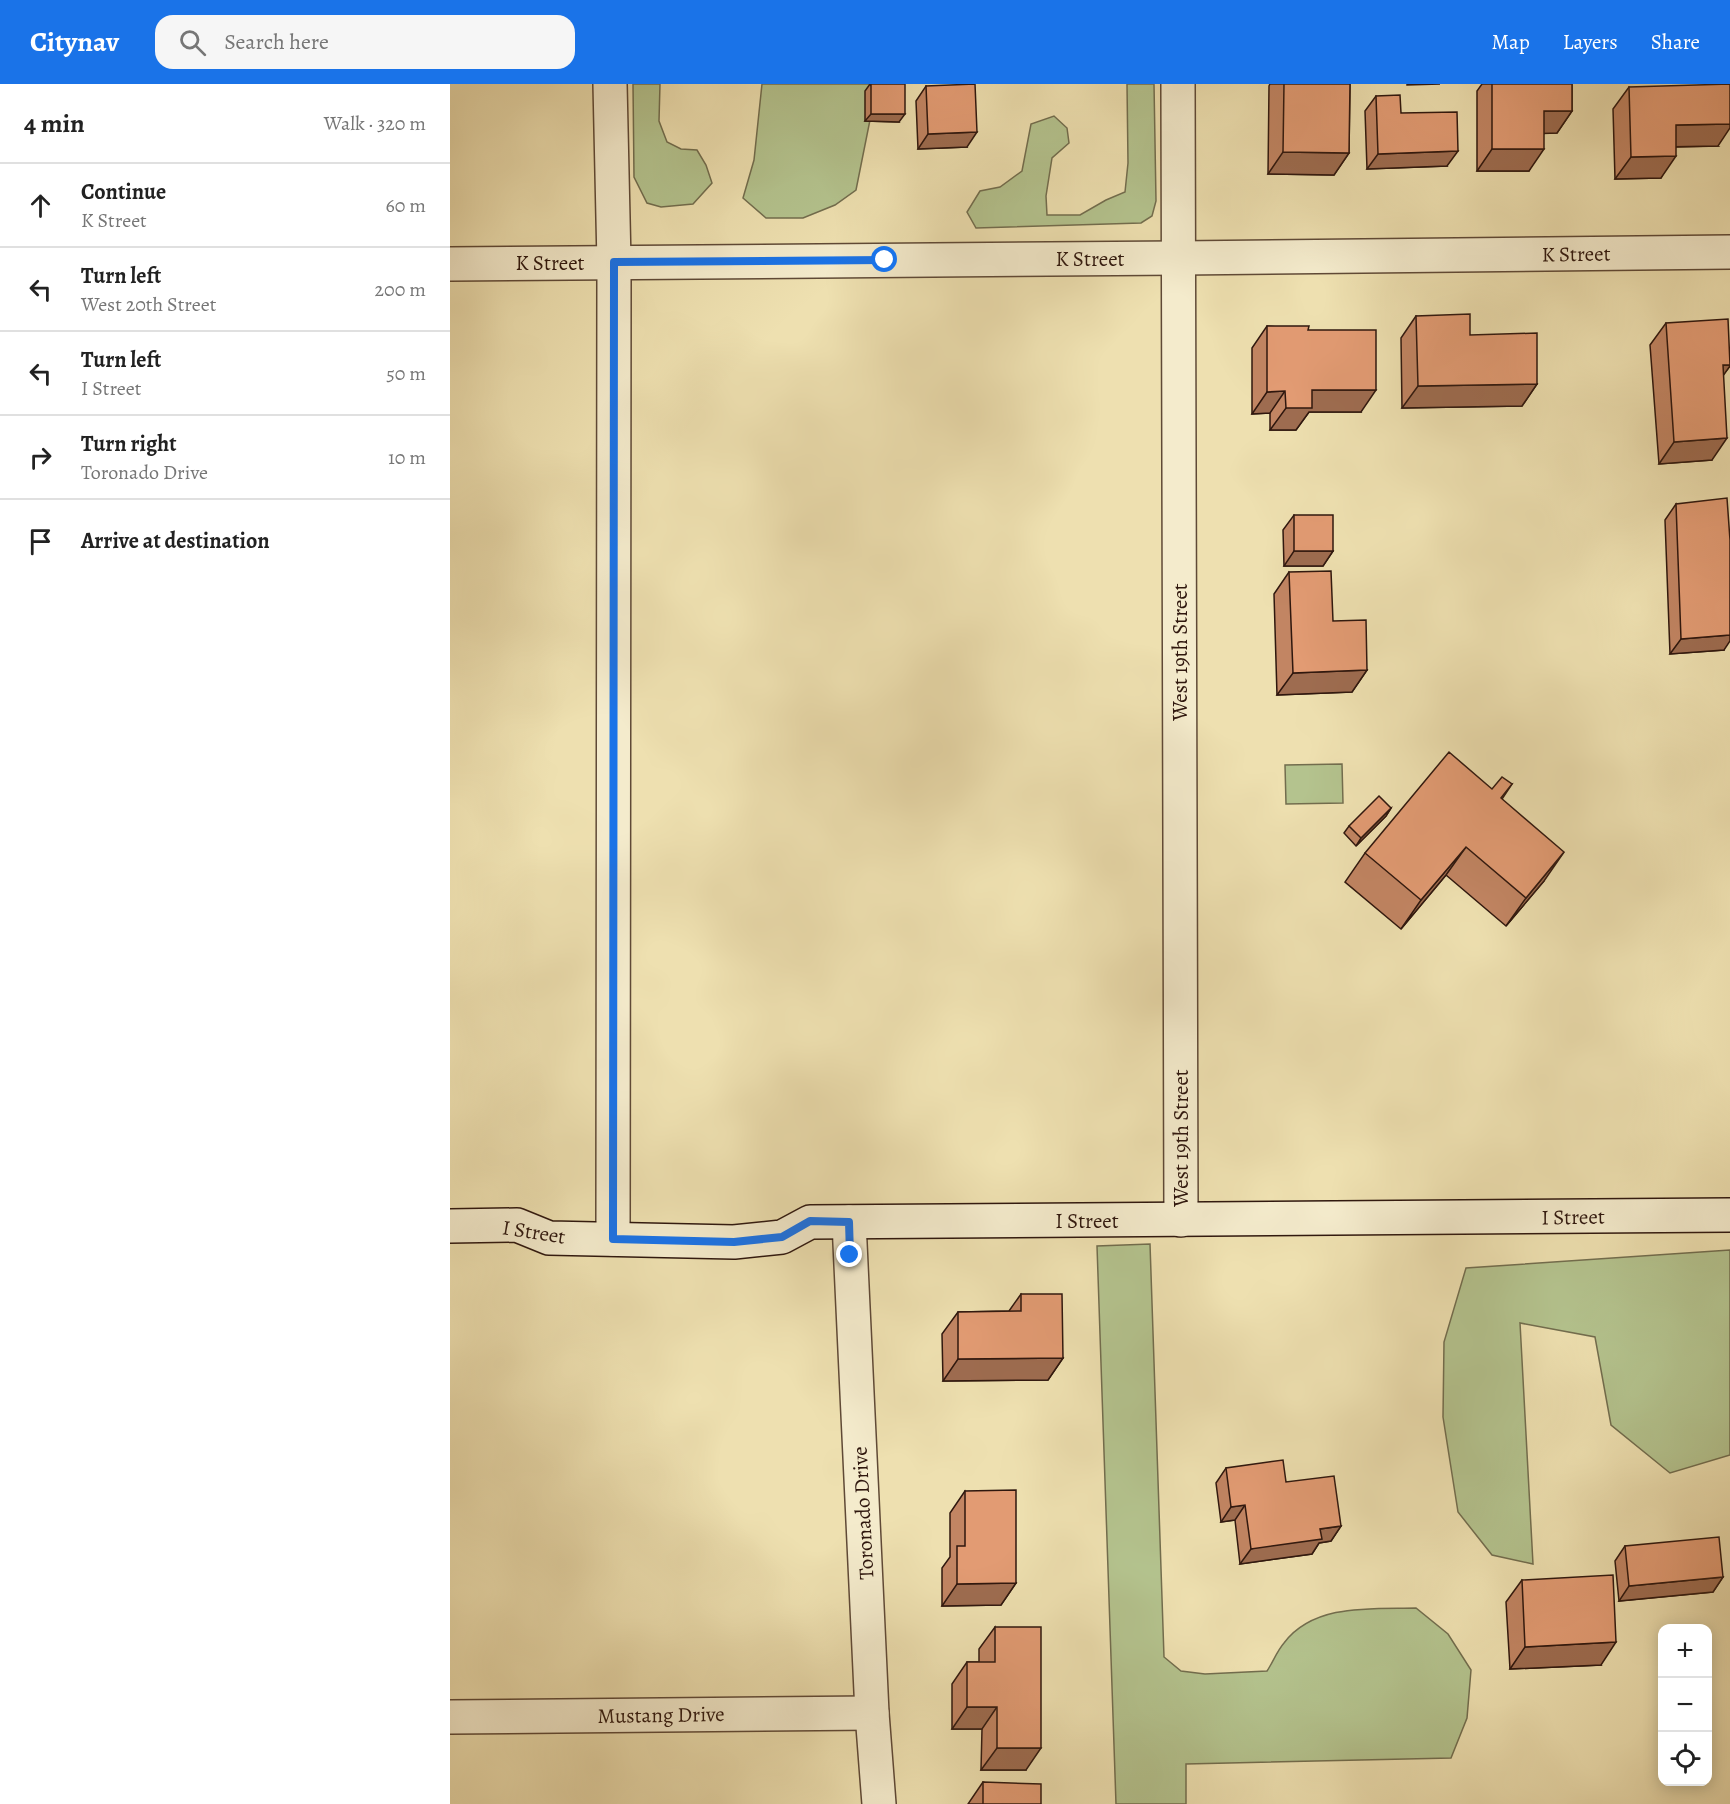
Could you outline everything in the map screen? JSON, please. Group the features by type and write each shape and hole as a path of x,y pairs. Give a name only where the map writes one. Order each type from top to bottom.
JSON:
{"street":[{"path":"610,84 614,262 613,1239"},
{"name":"West 19th Street","path":"1178,84 1181,1220"},
{"name":"K Street","path":"450,264 1730,252"},
{"name":"I Street","path":"450,1226 517,1225 549,1238 734,1242 782,1237 810,1221 1730,1215"},
{"name":"Toronado Drive","path":"849,1222 872,1713 879,1804"},
{"name":"Mustang Drive","path":"450,1717 872,1713"}],"green space":[{"path":"633,84 660,84 659,121 667,142 681,149 697,150 706,165 712,183 693,204 661,207 647,203 634,177"},
{"path":"762,84 873,84 874,100 856,190 835,205 803,218 766,218 743,198 754,160"},
{"path":"1127,84 1154,84 1156,201 1152,216 1141,223 976,228 967,212 980,191 1000,187 1022,171 1031,124 1054,116 1067,128 1069,143 1052,158 1046,196 1047,215 1080,215 1125,192 1128,163"},
{"path":"1342,764 1343,803 1286,804 1285,765"},
{"path":"1150,1244 1164,1657 1181,1671 1205,1674 1267,1671 1284,1643 1297,1630 1311,1621 1345,1611 1416,1608 1448,1634 1471,1670 1467,1718 1451,1758 1186,1764 1186,1804 1116,1804 1097,1246"},
{"path":"1730,1250 1730,1455 1670,1473 1611,1425 1595,1337 1520,1323 1533,1564 1492,1555 1458,1512 1443,1417 1444,1342 1466,1268"}],"building":[{"path":"871,84 905,84 905,114 871,114"},
{"path":"975,84 977,132 928,134 926,86"},
{"path":"1284,84 1350,84 1349,153 1283,152"},
{"path":"1492,84 1572,84 1572,111 1544,111 1544,149 1492,149"},
{"path":"1730,84 1730,124 1676,125 1676,156 1631,157 1629,87"},
{"path":"1400,95 1401,113 1457,112 1458,151 1378,154 1376,96"},
{"path":"1470,314 1470,335 1537,333 1537,384 1418,386 1416,316"},
{"path":"1728,319 1730,365 1723,365 1727,438 1674,442 1666,323"},
{"path":"1267,326 1309,326 1308,330 1376,330 1376,390 1312,390 1312,408 1286,408 1285,391 1267,392"},
{"path":"1727,498 1730,540 1730,635 1681,639 1676,504"},
{"path":"1294,515 1333,515 1333,551 1294,551"},
{"path":"1331,571 1333,621 1366,620 1367,670 1293,673 1289,572"},
{"path":"1449,752 1492,789 1502,777 1512,784 1501,798 1564,852 1526,898 1466,847 1421,900 1365,853"},
{"path":"1379,796 1391,808 1361,838 1349,826"},
{"path":"1021,1294 1062,1294 1063,1358 958,1359 958,1312 1021,1311"},
{"path":"1283,1460 1286,1482 1334,1476 1341,1526 1320,1529 1322,1539 1251,1549 1245,1505 1231,1507 1226,1468"},
{"path":"1016,1490 1016,1583 957,1584 957,1546 965,1546 965,1491"},
{"path":"1719,1537 1723,1577 1629,1586 1625,1546"},
{"path":"1613,1575 1616,1642 1525,1647 1522,1580"},
{"path":"995,1627 1041,1627 1041,1748 997,1748 997,1707 967,1707 967,1662 995,1662"},
{"path":"983,1782 1041,1784 1041,1804 983,1804"}],"route":[{"path":"850,1255 849,1222 810,1221 782,1237 734,1242 613,1239 614,262 885,260"}]}
